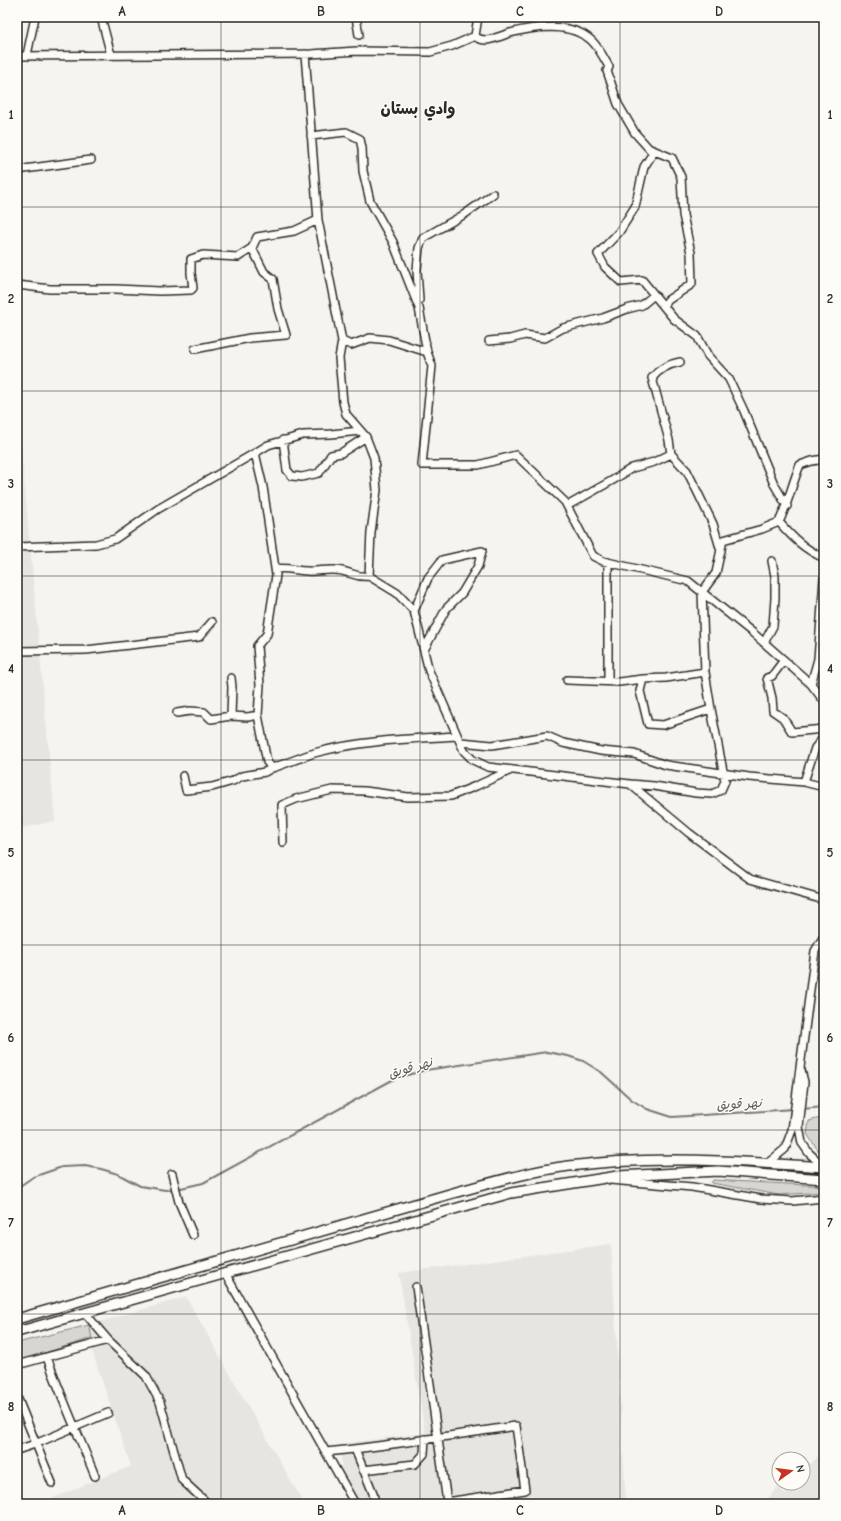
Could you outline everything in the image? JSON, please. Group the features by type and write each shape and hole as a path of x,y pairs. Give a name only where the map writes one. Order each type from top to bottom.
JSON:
{"main road":[{"path":"17,1319 453,1192 568,1166 626,1161 689,1160 824,1167"},
{"path":"17,1332 225,1272 511,1193 618,1176 718,1171 824,1179"}],"street":[{"path":"26,55 34,17"},
{"path":"101,17 111,55"},
{"path":"356,17 359,36"},
{"path":"475,36 478,17"},
{"path":"475,36 478,39 489,40 520,30 563,27 591,40 598,49 609,67 606,71 618,104 635,133 650,149 672,158 681,177 683,215 691,253 692,284 668,300 664,306"},
{"path":"17,56 305,54 356,51 430,52 452,46 475,36"},
{"path":"305,54 318,220 342,341 339,358 343,402 346,414 366,437 374,458 377,490 371,532 369,576"},
{"path":"311,136 346,132 360,139 363,171 370,201 393,242 419,308"},
{"path":"650,149 653,153 644,167 635,206 619,232 598,254 605,268 622,282 642,280 674,319 697,336 708,356 729,379 774,484 787,506"},
{"path":"17,170 91,160"},
{"path":"493,194 465,214 423,238 419,248 417,270 419,308 427,352 432,366 422,465 478,465 516,455 565,502 593,556 608,562 688,580 811,684 824,701"},
{"path":"17,285 50,289 116,288 160,291 191,290 193,288 191,259 203,255 238,257 252,248 257,237 294,231 318,220"},
{"path":"195,349 250,338 286,334 278,309 273,279 264,272 252,248"},
{"path":"489,341 510,339 525,335 545,338 563,328 603,318 642,305 654,295"},
{"path":"342,341 351,345 370,338 389,340 427,352"},
{"path":"680,362 658,370 652,378 669,440 671,454 686,471 697,491 713,524 721,551"},
{"path":"17,547 96,544 115,538 158,509 268,444 303,435 360,431"},
{"path":"283,440 287,470 292,476 302,477 319,472 331,455 340,453 366,437"},
{"path":"255,453 263,487 276,569 267,634 257,646 260,685 258,716 267,762 272,768"},
{"path":"567,506 614,480 632,468 654,462 671,454"},
{"path":"276,569 287,567 305,571 332,570 342,571 360,578 369,576 397,593 414,611 429,671 464,751 473,760 488,767 712,794 721,790 725,781 710,709 705,672 702,592 716,573 723,540 762,529 779,522 787,506 790,491 800,466 824,458"},
{"path":"779,522 795,540 812,552 824,558"},
{"path":"414,611 428,578 442,560 482,551 478,566 462,593 446,608 424,650"},
{"path":"764,643 773,626 775,576 772,561"},
{"path":"608,562 608,681"},
{"path":"811,684 821,663 824,578"},
{"path":"17,651 86,650 199,638 212,622"},
{"path":"784,660 772,676 767,678 772,698 773,710 783,718 792,732 824,729"},
{"path":"567,680 618,682 666,678 705,672"},
{"path":"231,678 231,716"},
{"path":"643,679 640,691 648,724 662,725 710,709"},
{"path":"177,713 190,711 204,712 211,719 231,716 258,716"},
{"path":"183,776 186,790 212,787 233,781 242,776 265,772 272,768 317,752 367,743 397,739 459,739 492,745 547,736 563,743 601,751 634,754 666,765 804,782 824,788"},
{"path":"804,782 815,748 824,737"},
{"path":"283,842 282,805 296,799 332,790 365,791 408,797 451,796 511,770"},
{"path":"630,784 689,833 750,879 824,900"},
{"path":"17,817 17,823"},
{"path":"824,936 815,951 800,1066 801,1082 799,1127 802,1143 809,1153 824,1167"},
{"path":"768,1163 785,1148 792,1130 801,1082"},
{"path":"173,1177 179,1202 193,1236"},
{"path":"600,1179 692,1188 762,1199 792,1201 824,1198"},
{"path":"225,1272 354,1504"},
{"path":"326,1452 355,1449 438,1437 516,1426 526,1490 447,1502 438,1437 416,1287"},
{"path":"85,1312 108,1340 146,1376 160,1402 182,1480 208,1504"},
{"path":"17,1365 108,1340"},
{"path":"47,1357 61,1395 76,1426 95,1476"},
{"path":"17,1397 52,1482"},
{"path":"17,1450 36,1444 108,1413"},
{"path":"364,1470 415,1464 424,1454 425,1439"},
{"path":"355,1449 373,1493 375,1504"}],"shaded area":[{"path":"17,402 55,821 17,829"},
{"path":"824,1117 824,1157 807,1134 809,1121"},
{"path":"713,1180 824,1186 824,1192 779,1195 711,1183"},
{"path":"611,1244 626,1504 360,1504 342,1471 341,1456 347,1443 425,1433 399,1273"},
{"path":"186,1297 304,1504 38,1504 131,1466 88,1339 92,1338 89,1325"},
{"path":"89,1325 92,1338 17,1362 17,1343"},
{"path":"824,1450 824,1504 770,1504 766,1501 775,1491 783,1491 786,1494 789,1491 811,1491 811,1464"}],"waterway":[{"name":"نهر قويق","path":"17,1188 33,1177 62,1167 85,1166 118,1174 140,1186 165,1190 203,1183 396,1078 426,1070 547,1052 568,1056 583,1061 601,1072 632,1100 647,1109 672,1117 794,1109"},
{"name":"نهر قويق","path":"802,1109 824,1107"}],"district":[{"name":"وادي بستان","path":"418,108"}]}
